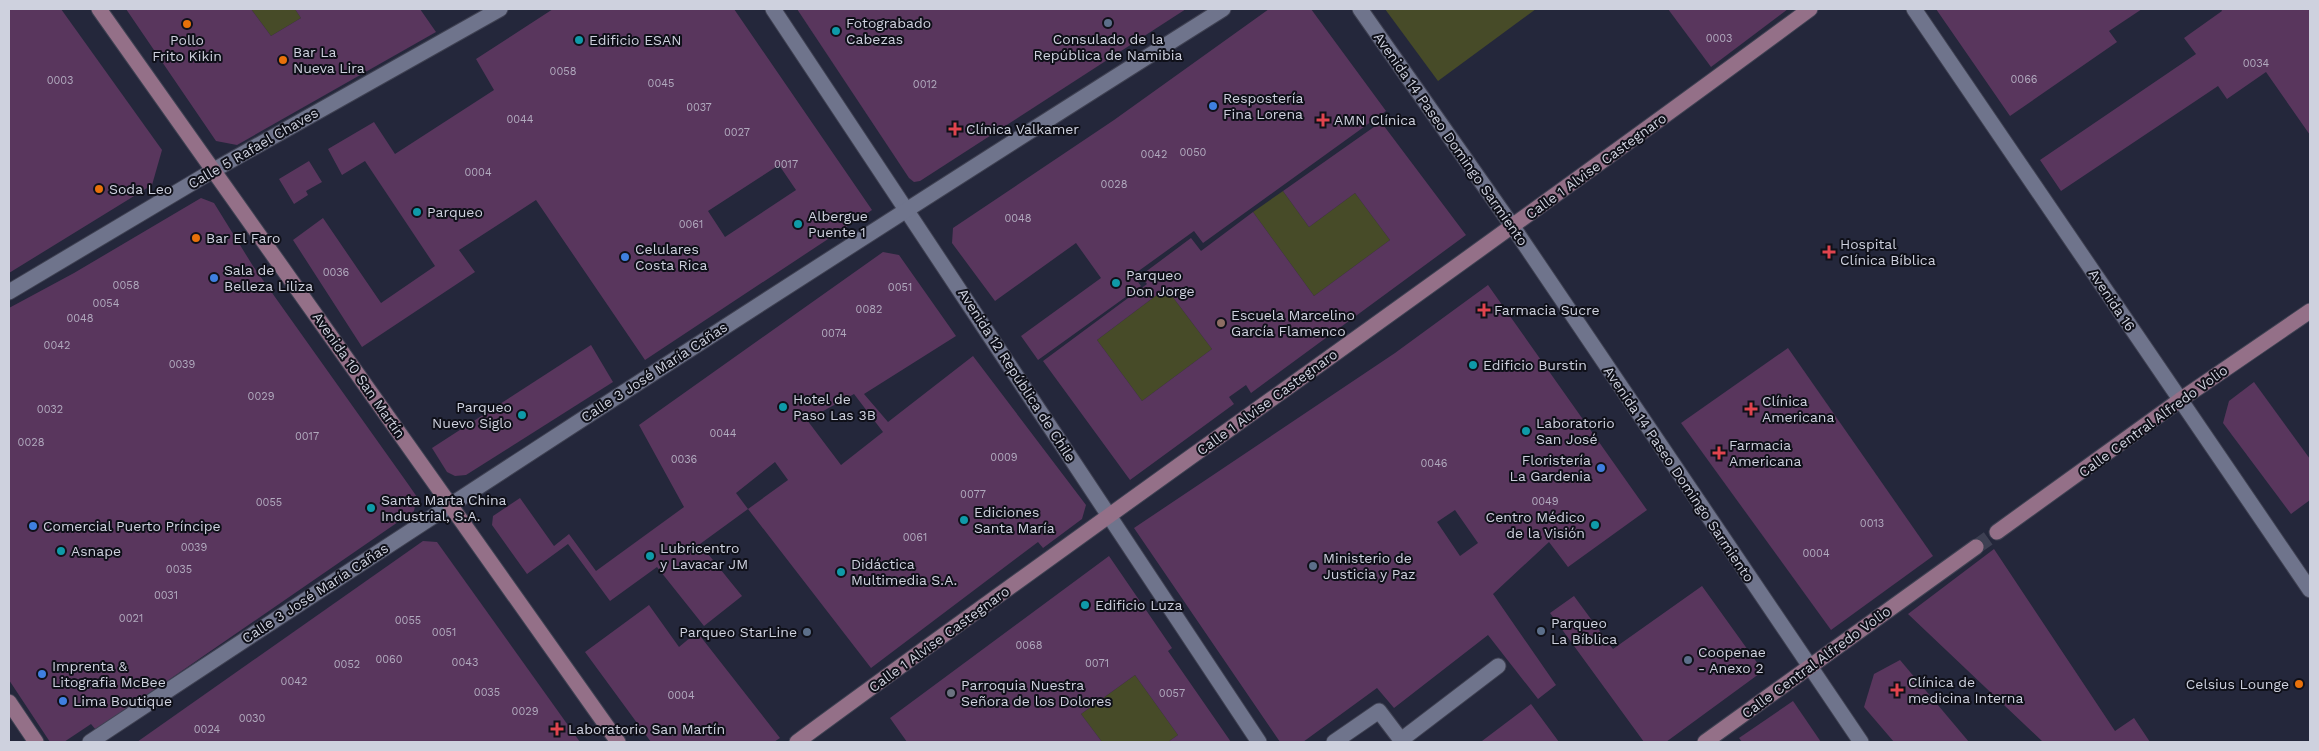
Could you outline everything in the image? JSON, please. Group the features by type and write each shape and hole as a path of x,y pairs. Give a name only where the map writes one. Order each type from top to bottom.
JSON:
{"street":[{"name":"Avenida 10 San Martín","path":"99,9 618,742"},
{"name":"Calle 5 Rafael Chaves","path":"9,292 214,170 500,9"},
{"name":"Avenida 12 República de Chile","path":"773,9 907,208 1108,516 1259,742"},
{"name":"Calle 3 José María Cañas","path":"90,742 450,504 907,208 1223,9"},
{"name":"Avenida 14 Paseo Domingo Sarmiento","path":"1360,9 1513,227 1861,742"},
{"name":"Calle 1 Alvise Castegnaro","path":"797,742 1108,516 1513,227 1810,9"},
{"name":"Avenida 16","path":"1914,9 2310,590"},
{"name":"Calle Central Alfredo Volio","path":"1998,532 2180,400 2310,311"},
{"name":"Calle Central Alfredo Volio","path":"1705,742 1976,547"},
{"path":"1334,742 1379,711 1401,740 1498,666"},
{"path":"9,702 36,742"}],"green space":[{"path":"251,9 295,9 301,18 271,36"},
{"path":"1385,9 1536,9 1438,81"},
{"path":"1283,191 1309,227 1355,193 1390,240 1314,296 1253,212"},
{"path":"1166,288 1212,349 1142,401 1097,340"},
{"path":"1135,675 1178,735 1168,742 1102,742 1081,714"}],"building":[{"path":"9,9 61,9 162,150 152,185 9,273"},
{"path":"126,9 251,9 271,36 301,18 295,9 420,9 436,32 237,145 216,141"},
{"path":"553,9 734,9 872,210 645,360 536,200 459,250 475,272 362,347 293,240 323,218 381,303 435,266 365,161 342,175 328,149 374,122 395,154 494,90 476,59","holes":["779,165 796,190 725,237 708,211"]},
{"path":"797,9 1186,9 920,181 914,182 909,178"},
{"path":"1269,9 1311,9 1386,111 1203,243 1194,231 1133,275 1141,286 1038,360 1021,336 1101,278 1076,243 995,301 952,243 953,228 1114,120"},
{"path":"1668,9 1788,9 1711,67"},
{"path":"1936,9 2142,9 2109,31 2117,42 2010,116"},
{"path":"2221,9 2310,9 2310,135 2266,72 2227,99 2218,86 2061,191 2040,160 2196,54 2184,38 2222,11"},
{"name":"Escuela Marcelino García Flamenco","path":"1381,122 1466,235 1251,393 1246,385 1229,397 1234,404 1130,480 1043,361 1147,284 1140,276 1191,238 1201,251 1253,212 1314,296 1390,240 1355,193 1309,227 1283,191","holes":["1166,288 1212,349 1142,401 1097,340"]},
{"path":"309,161 322,182 306,191 308,195 294,204 279,179"},
{"path":"201,198 214,203 253,266 417,497 414,511 96,730 91,724 64,742 50,742 9,680 9,308 74,273"},
{"path":"883,252 899,255 956,336 864,394 888,422 973,356 1086,505 1082,519 1043,548 1038,542 871,668 748,509 700,544 742,596 704,626 657,567 610,601 568,544 527,574 492,525 493,516 520,498 554,546 569,534 596,571 684,507 639,425","holes":["854,394 883,432 841,465 807,420","775,462 788,480 748,509 736,493"]},
{"name":"Ministerio de Justicia y Paz","path":"1488,285 1647,510 1568,567 1549,542 1493,594 1556,685 1538,699 1488,635 1394,708 1377,688 1303,742 1280,742 1134,528 1395,353","holes":["1455,510 1478,543 1460,556 1437,522"]},
{"name":"Parqueo Nuevo Siglo","path":"591,345 613,382 466,475 455,476 447,472 432,448"},
{"path":"1788,348 1933,556 1831,630 1681,423"},
{"path":"2254,382 2310,459 2310,500 2291,514 2223,423 2229,401"},
{"path":"423,541 437,542 580,742 137,742"},
{"path":"1994,549 2115,731 2134,718 2150,742 2043,742 1908,614"},
{"path":"1109,556 1172,648 1168,651 1231,742 1168,742 1178,735 1135,675 1081,714 1102,742 907,742 890,718"},
{"name":"Coopenae - Anexo 2","path":"1702,586 1763,671 1666,742 1644,742 1550,613 1574,596 1613,649"},
{"path":"649,605 679,647 697,632 780,738 774,742 651,742 585,652"},
{"name":"Clínica de medicina Interna","path":"1900,660 1969,742 1894,742 1864,707 1874,674"},
{"path":"1793,701 1821,742 1742,742 1739,738"},
{"path":"1531,704 1559,742 1480,742 1482,741"}],"tunnel":[{"path":"1976,547 1997,532"}],"place":[{"name":"Consulado de la República de Namibia","path":"1108,23"},
{"name":"Pollo Frito Kikin","path":"187,24"},
{"name":"Fotograbado Cabezas","path":"836,31"},
{"name":"Edificio ESAN","path":"579,40"},
{"name":"Bar La Nueva Lira","path":"283,60"},
{"name":"Respostería Fina Lorena","path":"1213,106"},
{"name":"AMN Clínica","path":"1323,120"},
{"name":"Clínica Valkamer","path":"955,129"},
{"name":"Soda Leo","path":"99,189"},
{"name":"Parqueo","path":"417,212"},
{"name":"Albergue Puente 1","path":"798,224"},
{"name":"Bar El Faro","path":"196,238"},
{"name":"Hospital Clínica Bíblica","path":"1829,252"},
{"name":"Celulares Costa Rica","path":"625,257"},
{"name":"Sala de Belleza Liliza","path":"214,278"},
{"name":"Parqueo Don Jorge","path":"1116,283"},
{"name":"Farmacia Sucre","path":"1484,310"},
{"name":"Escuela Marcelino García Flamenco","path":"1221,323"},
{"name":"Edificio Burstin","path":"1473,365"},
{"name":"Hotel de Paso Las 3B","path":"783,407"},
{"name":"Clínica Americana","path":"1751,409"},
{"name":"Parqueo Nuevo Siglo","path":"522,415"},
{"name":"Laboratorio San José","path":"1526,431"},
{"name":"Farmacia Americana","path":"1719,453"},
{"name":"Floristería La Gardenia","path":"1601,468"},
{"name":"Santa Marta China Industrial, S.A.","path":"371,508"},
{"name":"Ediciones Santa María","path":"964,520"},
{"name":"Centro Médico de la Visión","path":"1595,525"},
{"name":"Comercial Puerto Príncipe","path":"33,526"},
{"name":"Asnape","path":"61,551"},
{"name":"Lubricentro y Lavacar JM","path":"650,556"},
{"name":"Ministerio de Justicia y Paz","path":"1313,566"},
{"name":"Didáctica Multimedia S.A.","path":"841,572"},
{"name":"Edificio Luza","path":"1085,605"},
{"name":"Parqueo La Bíblica","path":"1541,631"},
{"name":"Parqueo StarLine","path":"807,632"},
{"name":"Coopenae - Anexo 2","path":"1688,660"},
{"name":"Imprenta & Litografia McBee","path":"42,674"},
{"name":"Celsius Lounge","path":"2299,684"},
{"name":"Clínica de medicina Interna","path":"1897,690"},
{"name":"Parroquia Nuestra Señora de los Dolores","path":"951,693"},
{"name":"Lima Boutique","path":"63,701"},
{"name":"Laboratorio San Martín","path":"557,729"}]}
